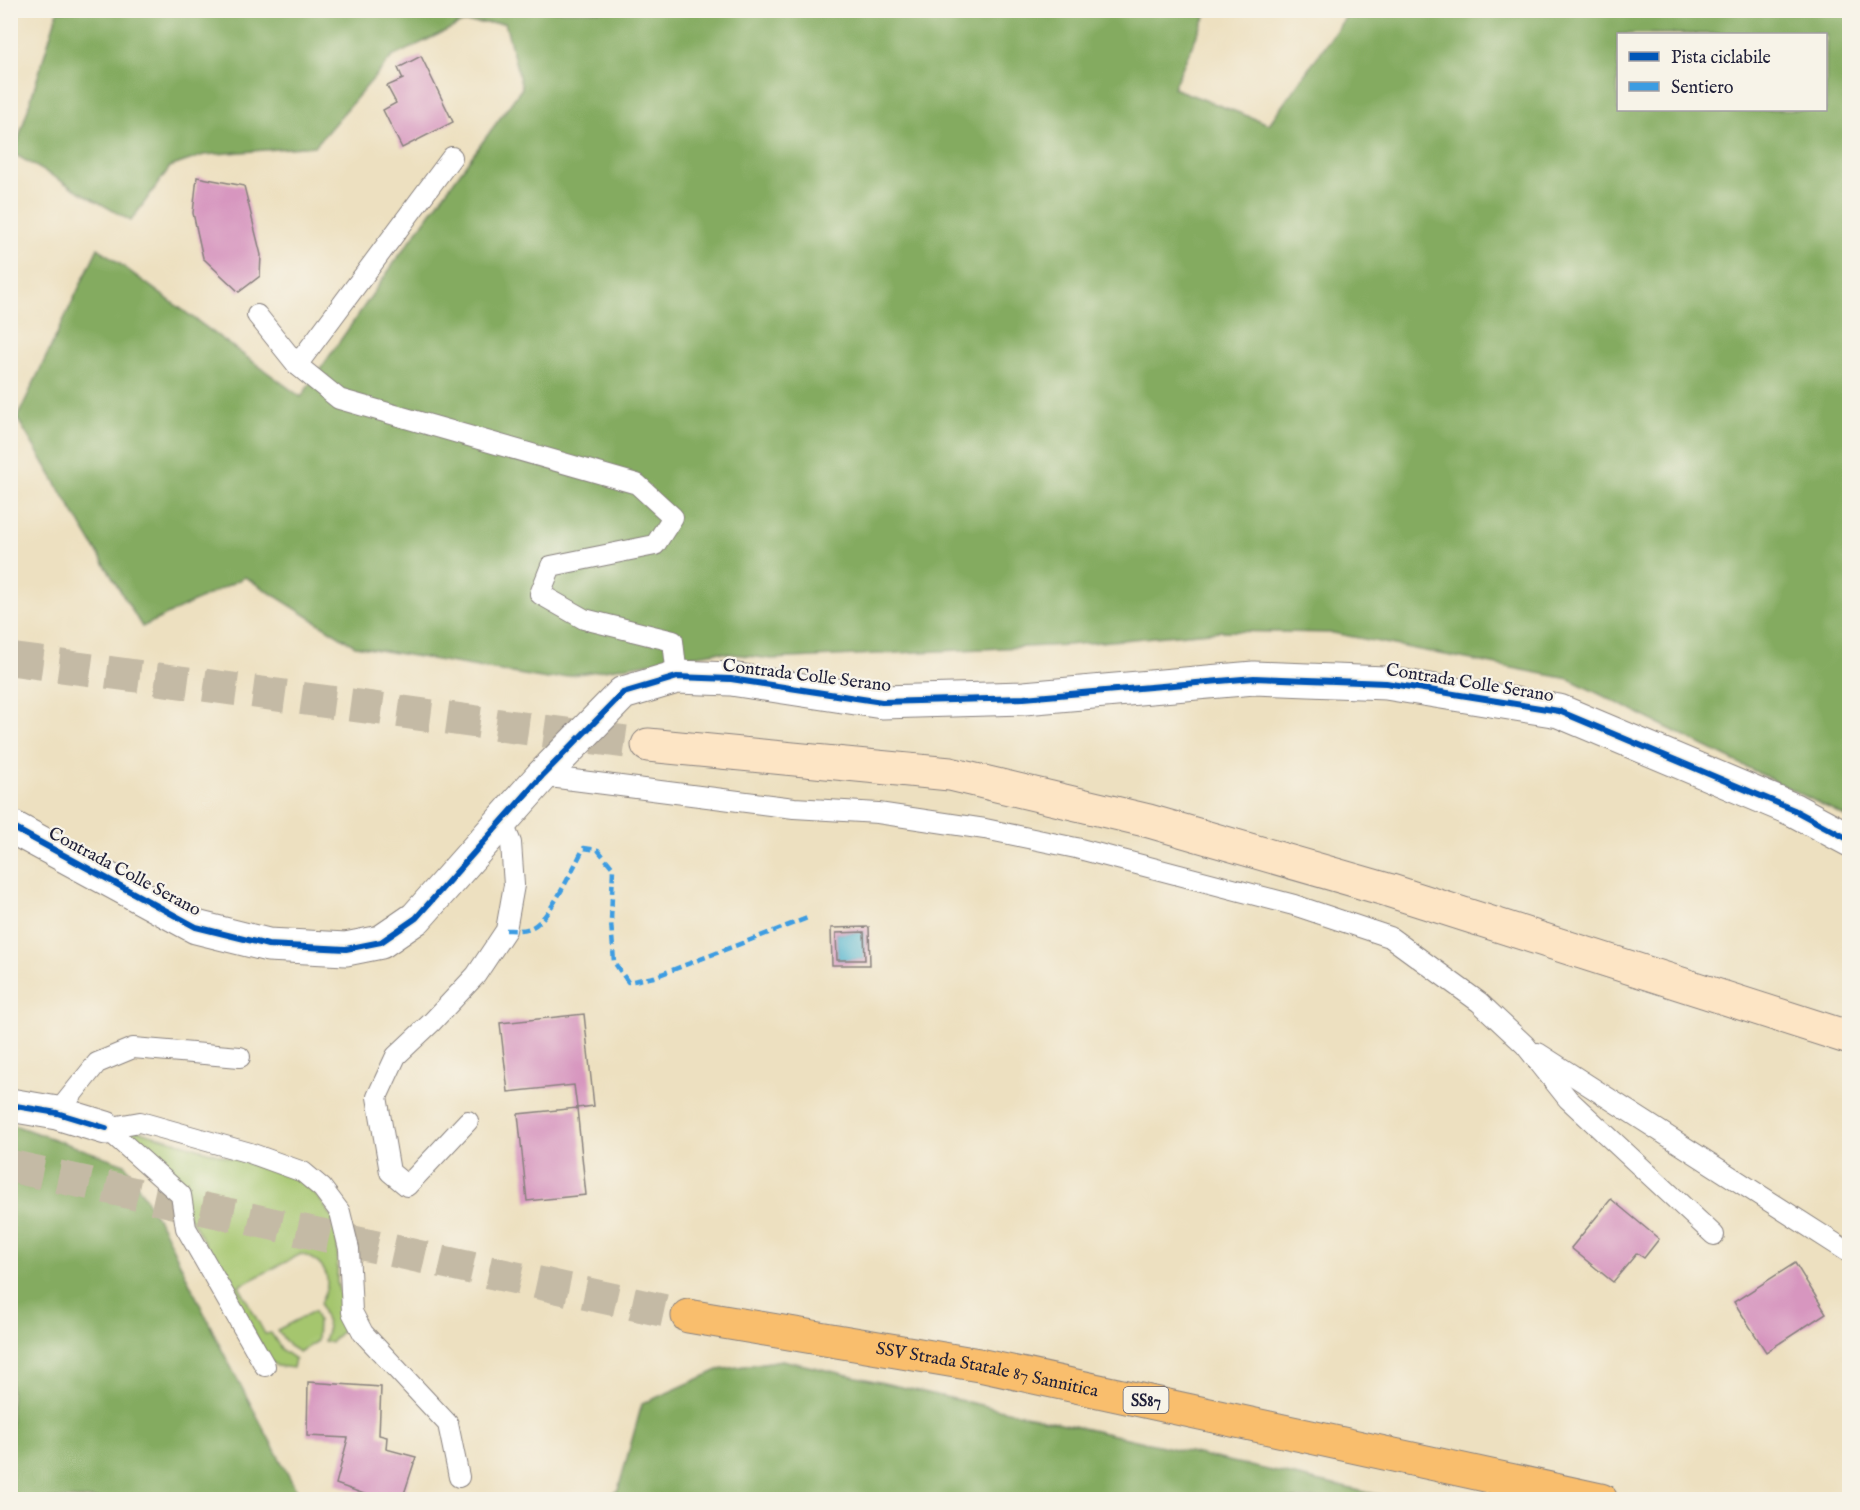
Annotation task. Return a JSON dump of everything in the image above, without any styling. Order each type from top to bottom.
[{"type":"main road","points":[[648,745],[950,774],[1149,820],[1388,890],[1850,1038]]},
{"type":"main road","name":"SSV Strada Statale 87 Sannitica","points":[[688,1316],[979,1365],[1601,1500]]},
{"type":"street","name":"Contrada Colle Serano","points":[[10,826],[196,927],[268,945],[345,949],[381,942],[416,918],[542,776],[623,693],[677,677],[731,679],[882,702],[1024,698],[1254,678],[1386,683],[1559,711],[1794,810],[1850,840]]},
{"type":"street","points":[[10,1105],[57,1113],[106,1128]]},
{"type":"lane","points":[[297,365],[452,157]]},
{"type":"lane","points":[[257,315],[297,365],[339,399],[637,484],[673,517],[655,545],[551,566],[540,594],[585,619],[673,641],[677,677]]},
{"type":"lane","points":[[542,776],[794,808],[878,813],[985,829],[1076,848],[1294,905],[1390,937],[1479,1002],[1525,1045],[1568,1099],[1714,1235]]},
{"type":"lane","points":[[468,1121],[407,1186],[390,1172],[377,1097],[396,1056],[476,975],[507,930],[514,885],[511,843],[502,821]]},
{"type":"lane","points":[[1525,1045],[1850,1253]]},
{"type":"lane","points":[[57,1113],[97,1063],[133,1048],[240,1058]]},
{"type":"lane","points":[[106,1128],[140,1122],[250,1153],[303,1172],[322,1188],[340,1212],[349,1249],[352,1312],[363,1333],[448,1424],[459,1477]]},
{"type":"lane","points":[[106,1128],[181,1195],[186,1228],[265,1366]]},
{"type":"green space","points":[[58,11],[1208,11],[1173,88],[1269,124],[1350,11],[1840,11],[1850,15],[1849,818],[1569,679],[1333,633],[1221,631],[1067,645],[771,659],[717,652],[547,679],[355,646],[245,577],[142,627],[17,418],[98,248],[301,397],[399,256],[522,88],[505,23],[462,23],[392,57],[315,146],[204,155],[170,167],[131,221],[14,154]]},
{"type":"green space","points":[[11,1124],[125,1164],[163,1228],[223,1352],[301,1499],[11,1499]]},
{"type":"green space","points":[[133,1129],[296,1177],[319,1198],[333,1218],[338,1244],[337,1282],[347,1325],[331,1343],[324,1341],[328,1327],[320,1303],[327,1287],[326,1273],[317,1262],[301,1254],[239,1286],[265,1334],[271,1333],[282,1350],[295,1359],[293,1368],[277,1366],[269,1360],[194,1224],[135,1144]]},
{"type":"green space","points":[[314,1311],[318,1321],[317,1341],[299,1352],[289,1346],[277,1330]]},
{"type":"green space","points":[[782,1360],[1396,1499],[604,1499],[618,1490],[642,1404],[718,1370]]},
{"type":"water","points":[[864,932],[865,960],[837,960],[836,933]]},
{"type":"building","points":[[421,56],[453,122],[402,148],[383,110],[396,103],[387,86],[403,79],[398,68]]},
{"type":"building","points":[[197,177],[244,186],[261,255],[260,276],[239,292],[203,258],[193,213]]},
{"type":"building","points":[[869,927],[870,965],[832,965],[831,928]],"holes":[[[864,932],[865,960],[837,960],[836,933]]]},
{"type":"building","points":[[584,1014],[594,1106],[577,1108],[574,1085],[508,1092],[500,1023]]},
{"type":"building","points":[[577,1108],[586,1195],[527,1201],[518,1114]]},
{"type":"building","points":[[1611,1199],[1659,1239],[1644,1258],[1637,1253],[1613,1282],[1571,1248]]},
{"type":"building","points":[[1795,1263],[1826,1313],[1766,1352],[1734,1302]]},
{"type":"building","points":[[308,1382],[381,1387],[379,1435],[387,1437],[386,1449],[416,1457],[402,1500],[381,1500],[336,1484],[348,1438],[307,1436]]},
{"type":"tunnel","points":[[10,659],[648,745]]},
{"type":"tunnel","points":[[10,1166],[688,1316]]},
{"type":"marked path","points":[[506,930],[530,928],[545,916],[584,848],[598,850],[613,868],[611,922],[614,962],[628,982],[654,977],[810,917]]},
{"type":"cycle path","points":[[10,826],[196,927],[268,945],[346,949],[381,942],[416,918],[542,776],[623,693],[677,677],[731,679],[882,702],[1024,698],[1254,678],[1386,683],[1559,711],[1794,810],[1850,840]]},
{"type":"cycle path","points":[[10,1105],[57,1113],[106,1128]]}]
